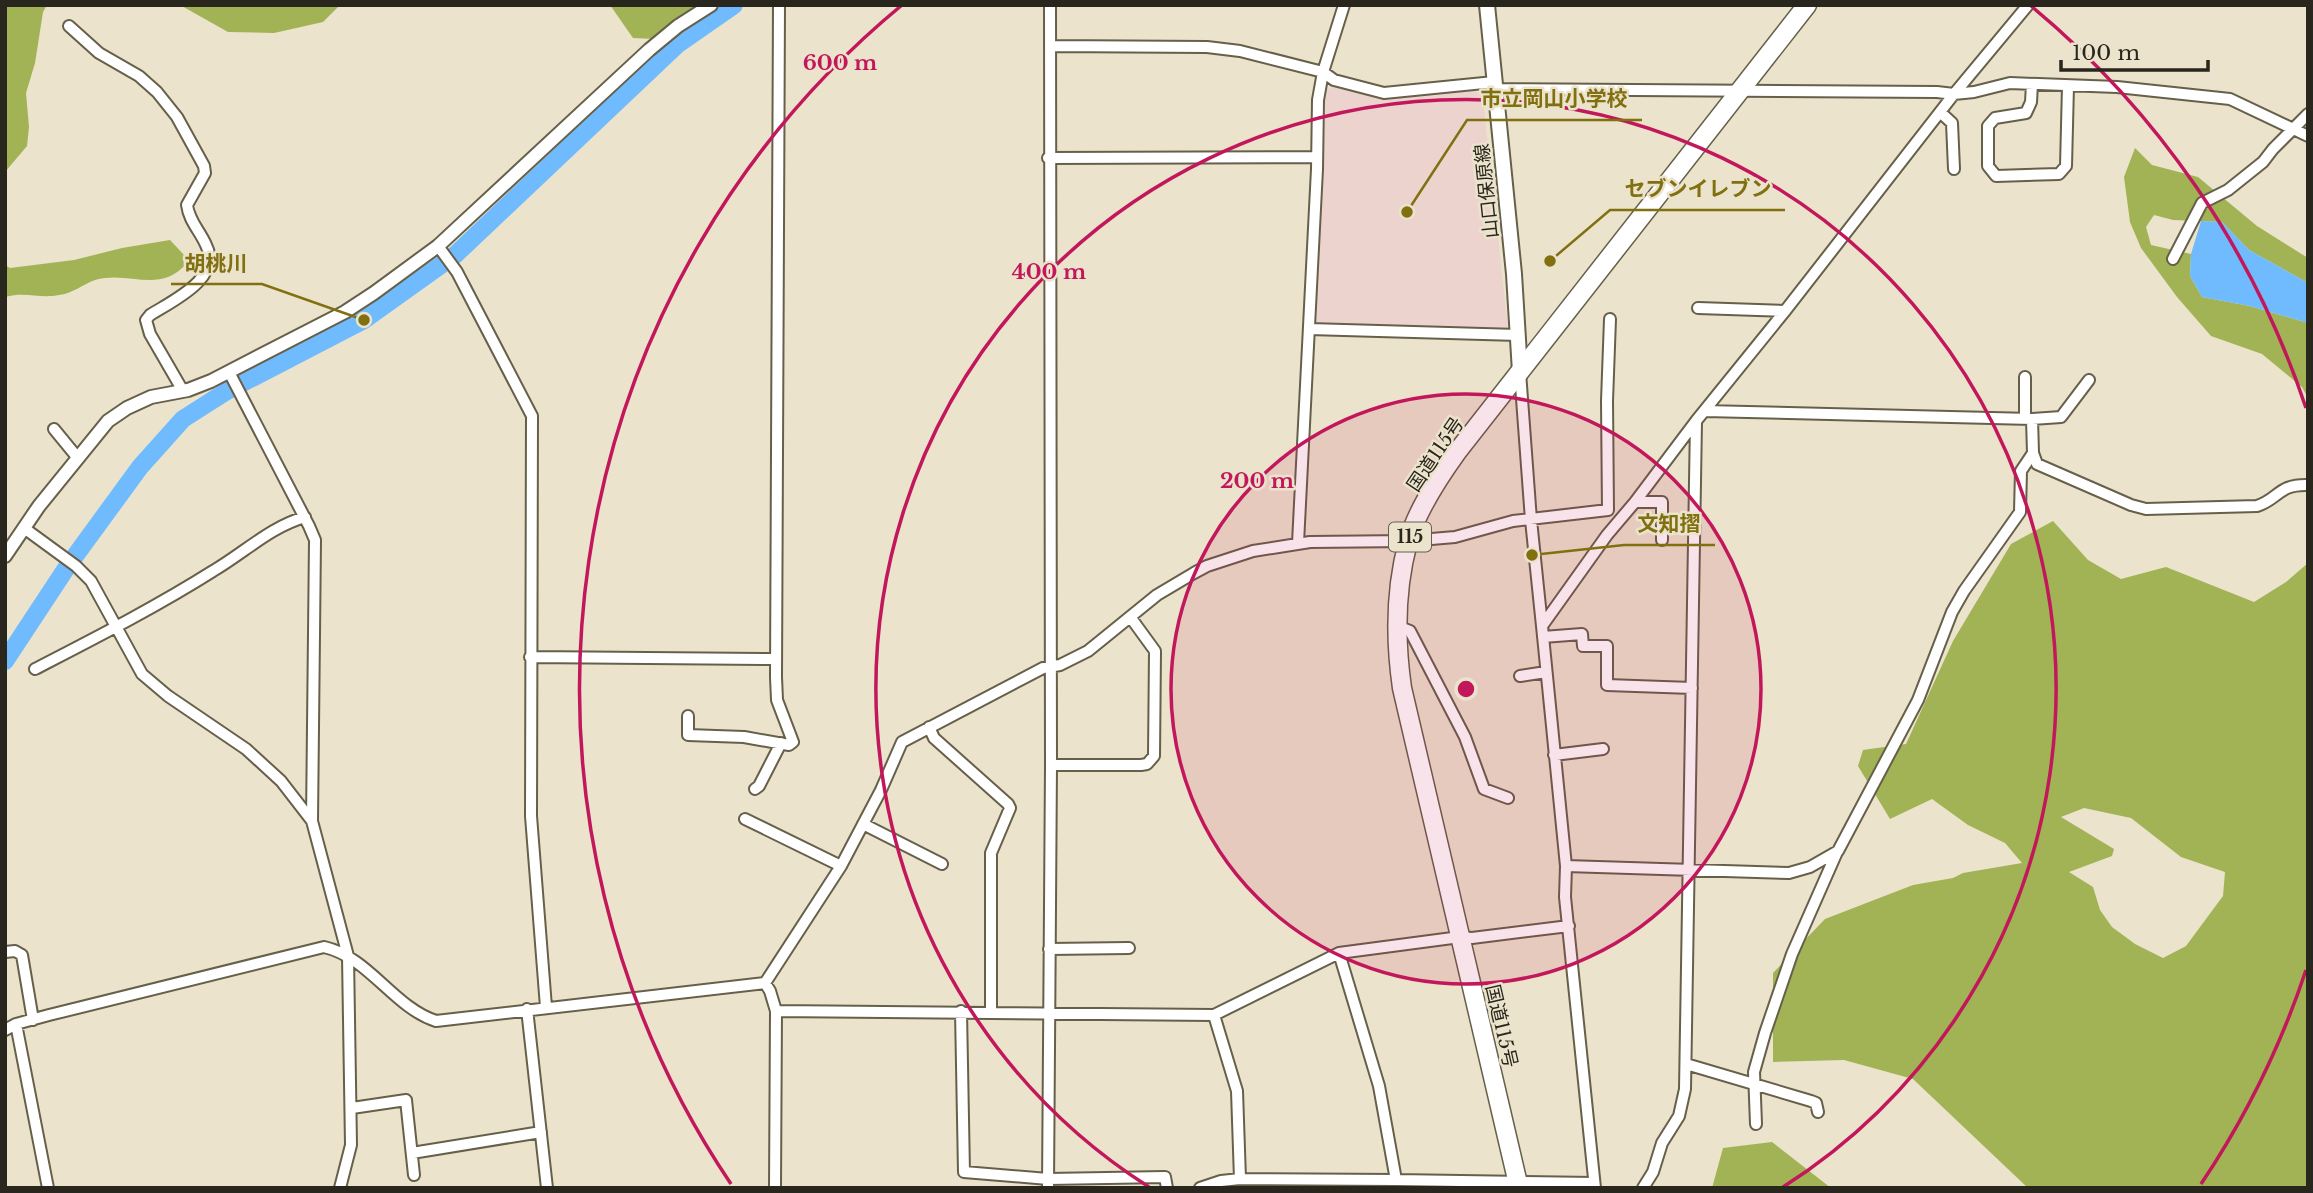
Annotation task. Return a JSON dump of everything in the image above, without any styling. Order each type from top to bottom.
[{"type":"highway","name":"国道115号","points":[[1518,1185],[1402,688],[1397,626],[1408,541],[1429,496],[1446,468],[1616,246],[1807,5]]},
{"type":"main road","name":"山口保原線","points":[[1487,5],[1520,372]]},
{"type":"street","points":[[5,556],[77,457],[101,428],[116,415],[151,397],[198,387],[345,312],[438,246],[649,50],[678,26],[711,5]]},
{"type":"street","points":[[688,716],[688,735],[744,737],[789,745],[793,742],[777,700],[776,659],[779,5]]},
{"type":"street","points":[[1048,1183],[1051,765],[1048,158],[1050,5]]},
{"type":"street","points":[[1298,542],[1318,100],[1323,72],[1344,5]]},
{"type":"street","points":[[1542,631],[1580,570],[1954,94],[2028,5]]},
{"type":"street","points":[[69,26],[99,53],[139,76],[157,92],[177,117],[204,166],[205,173],[187,205],[190,217],[208,247],[209,262],[206,273],[191,288],[146,320],[150,334],[183,391]]},
{"type":"street","points":[[1050,46],[1207,47],[1240,51],[1323,72],[1334,80],[1384,93],[1494,86],[1954,94],[2003,84],[2117,88],[2230,99],[2308,136]]},
{"type":"street","points":[[2032,84],[2031,102],[2026,113],[1994,118],[1988,126],[1988,166],[1996,176],[2059,174],[2066,166],[2068,86]]},
{"type":"street","points":[[1940,112],[1952,122],[1954,170]]},
{"type":"street","points":[[2173,259],[2202,203],[2228,190],[2263,162],[2308,114]]},
{"type":"street","points":[[1048,158],[1317,157]]},
{"type":"street","points":[[438,246],[457,272],[532,416],[531,816],[546,1007]]},
{"type":"street","points":[[1698,308],[1785,311]]},
{"type":"street","points":[[1608,510],[1607,401],[1610,319]]},
{"type":"street","points":[[1309,329],[1518,335]]},
{"type":"street","points":[[229,372],[313,533],[312,821],[348,956],[351,1145],[340,1188]]},
{"type":"street","points":[[1200,1188],[1240,1179],[1595,1185],[1565,897],[1566,866],[1531,520],[1520,372]]},
{"type":"street","points":[[2025,377],[2033,453],[2037,464],[2132,505],[2146,509],[2257,506],[2286,488],[2308,485]]},
{"type":"street","points":[[1705,411],[2029,419],[2061,417],[2089,380]]},
{"type":"street","points":[[1643,1188],[1653,1172],[1662,1143],[1679,1116],[1685,1089],[1696,421]]},
{"type":"street","points":[[54,429],[77,457]]},
{"type":"street","points":[[1756,1124],[1753,1082],[1765,1033],[1792,954],[1838,851],[1919,701],[1952,612],[2020,512],[2021,471],[2033,453]]},
{"type":"street","points":[[765,982],[841,866],[902,742],[1049,667],[1066,663],[1088,651],[1157,595],[1207,566],[1253,551],[1298,542],[1408,541],[1455,537],[1513,521],[1662,502],[1662,540]]},
{"type":"street","points":[[35,669],[116,627],[215,570],[286,523],[305,517]]},
{"type":"street","points":[[24,528],[91,581],[142,674],[162,692],[253,755],[281,781],[312,821]]},
{"type":"street","points":[[1051,765],[1141,765],[1147,764],[1154,756],[1155,651],[1131,618]]},
{"type":"street","points":[[1397,626],[1410,631],[1416,642],[1472,753],[1484,789],[1507,798]]},
{"type":"street","points":[[1542,631],[1582,634],[1583,646],[1606,646],[1607,685],[1692,688]]},
{"type":"street","points":[[530,657],[776,659]]},
{"type":"street","points":[[1520,676],[1546,672]]},
{"type":"street","points":[[929,727],[934,738],[1010,808],[990,853],[991,1012]]},
{"type":"street","points":[[755,789],[781,743]]},
{"type":"street","points":[[1554,755],[1603,748]]},
{"type":"street","points":[[745,819],[841,866]]},
{"type":"street","points":[[863,824],[942,864]]},
{"type":"street","points":[[1566,866],[1789,873],[1810,867],[1838,851]]},
{"type":"street","points":[[776,1011],[1214,1015],[1339,953],[1569,926]]},
{"type":"street","points":[[48,1188],[10,1027],[33,1020],[317,947],[329,948],[348,956],[419,1012],[436,1021],[765,982]]},
{"type":"street","points":[[1049,949],[1129,948]]},
{"type":"street","points":[[5,952],[15,951],[22,955],[33,1020]]},
{"type":"street","points":[[1339,953],[1379,1086],[1396,1180]]},
{"type":"street","points":[[765,982],[776,1011],[775,1188]]},
{"type":"street","points":[[527,1009],[547,1188]]},
{"type":"street","points":[[961,1011],[964,1172],[1048,1183],[1165,1177],[1167,1188]]},
{"type":"street","points":[[1214,1015],[1237,1091],[1240,1179]]},
{"type":"street","points":[[1686,1064],[1811,1101],[1816,1103],[1818,1112]]},
{"type":"street","points":[[352,1108],[406,1101],[414,1175]]},
{"type":"street","points":[[412,1153],[541,1132]]},
{"type":"shaded area","points":[[1336,86],[1376,98],[1474,90],[1481,95],[1508,328],[1318,325],[1313,321],[1323,103],[1326,90]]},
{"type":"green space","points":[[5,5],[47,5],[43,12],[35,63],[26,93],[29,127],[27,146],[5,172]]},
{"type":"green space","points":[[180,5],[340,5],[323,22],[274,33],[228,32]]},
{"type":"green space","points":[[610,5],[713,5],[692,31],[656,39],[633,38]]},
{"type":"green space","points":[[2135,148],[2152,165],[2198,177],[2257,226],[2308,258],[2308,283],[2249,250],[2222,222],[2173,220],[2154,215],[2146,227],[2151,245],[2191,254],[2190,276],[2202,297],[2250,306],[2308,323],[2308,398],[2302,387],[2262,354],[2211,336],[2177,297],[2141,248],[2130,222],[2124,177]]},
{"type":"green space","points":[[170,240],[184,255],[187,263],[166,278],[108,278],[95,280],[64,294],[5,297],[5,265],[10,268],[74,260]]},
{"type":"green space","points":[[2053,521],[2088,560],[2121,579],[2166,567],[2254,602],[2286,582],[2308,563],[2308,1188],[2028,1188],[1913,1079],[1844,1060],[1773,1062],[1773,973],[1825,919],[1913,885],[2022,863],[2005,843],[1968,825],[1932,799],[1890,819],[1858,766],[1863,750],[1906,744],[1953,641],[2011,544]],"holes":[[[2084,808],[2131,818],[2181,857],[2225,872],[2223,896],[2186,946],[2163,958],[2135,944],[2112,927],[2100,910],[2093,887],[2069,872],[2112,856],[2114,849],[2061,817]]]},
{"type":"green space","points":[[1772,1142],[1831,1188],[1712,1188],[1723,1148]]},
{"type":"water","points":[[2201,221],[2222,222],[2249,250],[2308,283],[2308,323],[2250,306],[2202,297],[2190,276],[2191,254]]},
{"type":"waterway","points":[[5,661],[67,567],[140,467],[183,419],[227,391],[364,320],[455,255],[678,44],[734,5]]},
{"type":"place","name":"市立岡山小学校","points":[[1407,212]]},
{"type":"place","name":"セブンイレブン","points":[[1550,261]]},
{"type":"place","name":"胡桃川","points":[[364,320]]},
{"type":"place","name":"文知摺","points":[[1532,555]]}]
